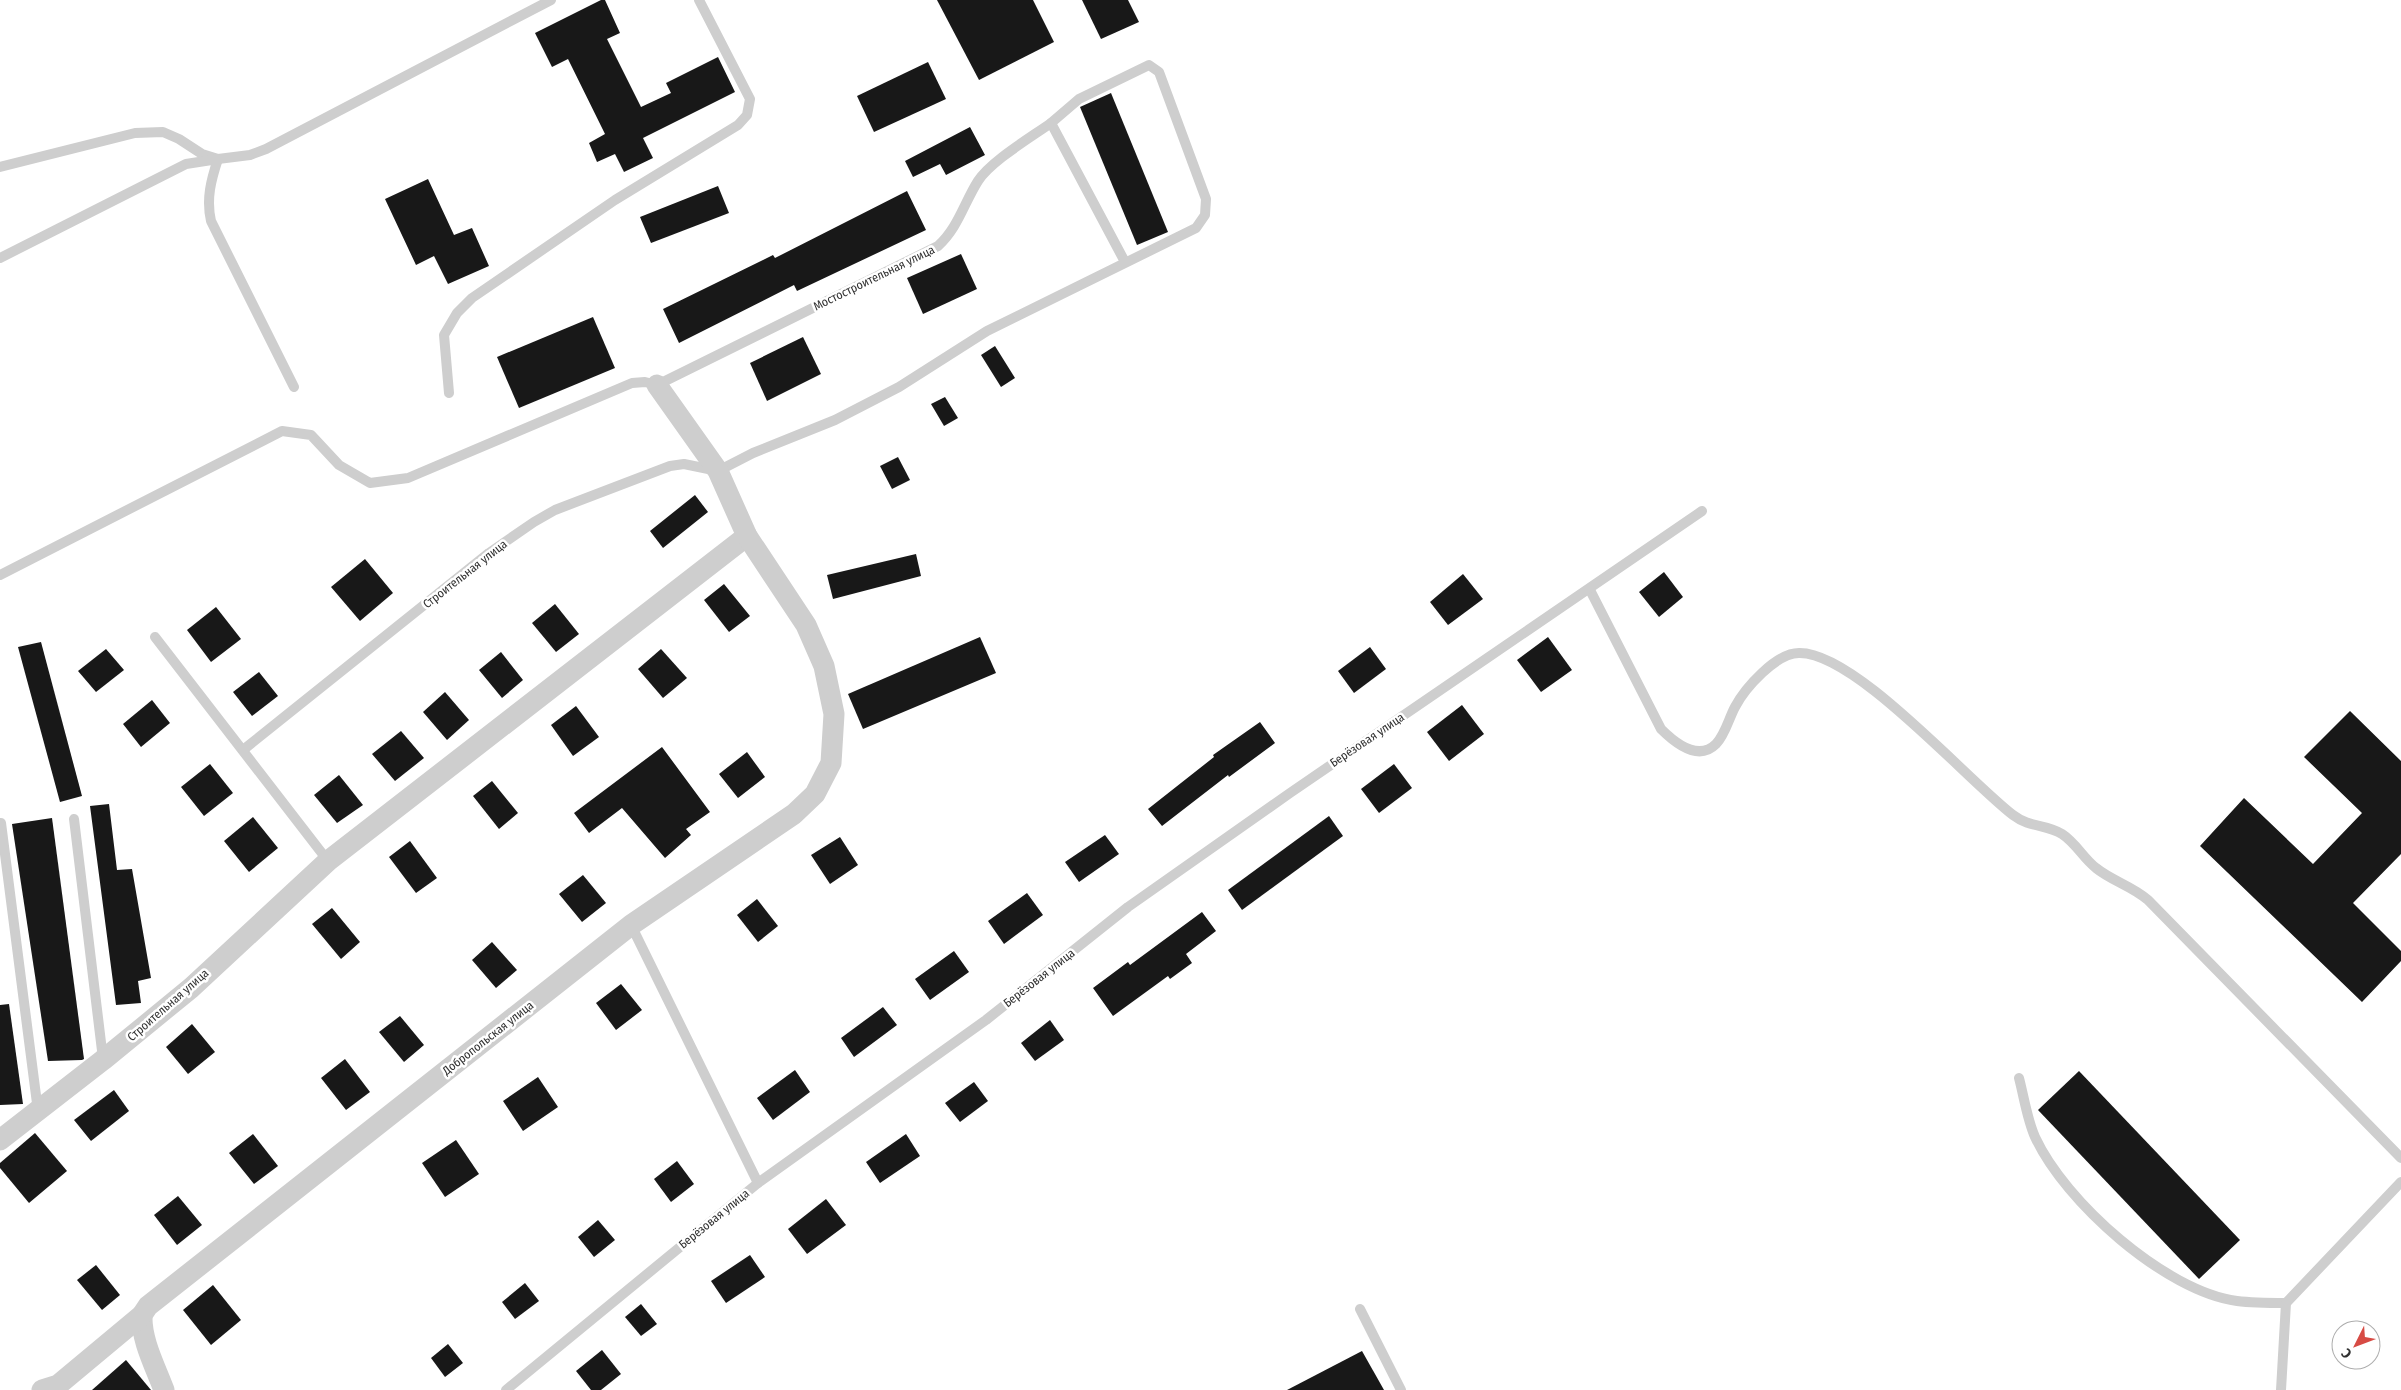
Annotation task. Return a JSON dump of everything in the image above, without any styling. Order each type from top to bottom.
[{"type":"street","points":[[657,385],[718,471],[747,536]]},
{"type":"street","name":"Добропольская улица","points":[[42,1390],[58,1384],[142,1315],[148,1306],[164,1293],[631,925],[794,814],[815,794],[831,763],[834,714],[824,666],[806,625],[747,536]]},
{"type":"street","name":"Строительная улица","points":[[0,1140],[38,1112],[191,988],[328,861],[747,536]]},
{"type":"street","points":[[142,1315],[141,1326],[164,1390]]},
{"type":"lane","points":[[0,258],[186,164],[250,155],[266,149],[551,0]]},
{"type":"lane","points":[[448,393],[444,335],[457,313],[472,298],[615,200],[738,125],[747,115],[750,99],[699,0]]},
{"type":"lane","name":"Мостостроительная улица","points":[[657,385],[938,246],[950,236],[978,180],[987,169],[1051,123],[1079,99],[1145,65],[1153,66],[1159,72],[1206,199],[1205,215],[1196,228],[1125,262]]},
{"type":"lane","points":[[718,471],[753,454],[835,420],[899,387],[987,331],[1125,262],[1051,123]]},
{"type":"lane","points":[[0,167],[135,133],[163,132],[202,154],[218,159]]},
{"type":"lane","points":[[218,159],[212,177],[208,206],[211,221],[294,387]]},
{"type":"lane","points":[[0,575],[282,431],[311,435],[339,465],[370,483],[408,478],[632,382],[645,382],[657,385]]},
{"type":"lane","name":"Строительная улица","points":[[244,750],[489,553],[555,510],[670,466],[684,464],[718,471]]},
{"type":"lane","name":"Берёзовая улица","points":[[506,1390],[758,1183],[986,1020],[1128,907],[1290,793],[1590,590],[1702,511]]},
{"type":"lane","points":[[1590,590],[1661,729],[1672,740],[1689,750],[1704,752],[1717,744],[1735,705],[1756,679],[1776,661],[1796,653],[1812,654],[1833,662],[1864,683],[1949,757],[2003,808],[2026,824],[2059,832],[2070,840],[2097,869],[2136,890],[2148,900],[2401,1158]]},
{"type":"lane","points":[[155,637],[328,861]]},
{"type":"lane","points":[[74,819],[103,1060]]},
{"type":"lane","points":[[1,823],[38,1112]]},
{"type":"lane","points":[[631,925],[758,1183]]},
{"type":"lane","points":[[2019,1078],[2035,1137],[2055,1173],[2075,1197],[2109,1230],[2136,1252],[2178,1280],[2236,1301],[2286,1303]]},
{"type":"lane","points":[[2281,1390],[2286,1303],[2401,1182]]},
{"type":"lane","points":[[1360,1309],[1401,1390]]},
{"type":"building","points":[[601,0],[605,0],[620,33],[607,39],[641,107],[671,93],[666,83],[718,57],[735,92],[643,138],[653,158],[624,172],[615,154],[597,162],[589,143],[605,134],[568,59],[552,67],[535,33]]},
{"type":"building","points":[[937,0],[1033,0],[1054,42],[979,80]]},
{"type":"building","points":[[1082,0],[1128,0],[1139,22],[1101,39]]},
{"type":"building","points":[[928,62],[946,99],[874,132],[857,96]]},
{"type":"building","points":[[1111,93],[1168,232],[1137,245],[1080,107]]},
{"type":"building","points":[[970,127],[985,155],[946,175],[940,164],[913,177],[905,161]]},
{"type":"building","points":[[428,179],[454,235],[472,228],[489,266],[448,284],[434,256],[416,265],[385,199]]},
{"type":"building","points":[[718,186],[729,213],[651,243],[640,217]]},
{"type":"building","points":[[907,191],[926,230],[797,291],[794,285],[679,343],[663,309],[773,255],[775,258]]},
{"type":"building","points":[[961,254],[977,289],[923,314],[907,278]]},
{"type":"building","points":[[593,317],[615,368],[519,408],[497,357]]},
{"type":"building","points":[[803,337],[821,374],[767,401],[750,363]]},
{"type":"building","points":[[995,346],[1015,378],[1001,387],[981,355]]},
{"type":"building","points":[[945,397],[958,418],[944,426],[931,404]]},
{"type":"building","points":[[898,457],[910,480],[892,489],[880,466]]},
{"type":"building","points":[[695,495],[708,512],[663,548],[650,531]]},
{"type":"building","points":[[916,554],[921,576],[833,599],[827,575]]},
{"type":"building","points":[[365,559],[393,593],[360,621],[331,587]]},
{"type":"building","points":[[1664,572],[1683,597],[1659,617],[1639,592]]},
{"type":"building","points":[[1463,574],[1483,599],[1448,625],[1430,602]]},
{"type":"building","points":[[724,584],[750,616],[729,632],[704,600]]},
{"type":"building","points":[[555,604],[579,634],[556,652],[532,623]]},
{"type":"building","points":[[216,607],[241,639],[211,662],[187,630]]},
{"type":"building","points":[[980,637],[996,673],[863,729],[848,694]]},
{"type":"building","points":[[1548,637],[1572,670],[1541,692],[1517,660]]},
{"type":"building","points":[[41,642],[82,796],[60,802],[18,647]]},
{"type":"building","points":[[1370,647],[1386,669],[1354,693],[1338,671]]},
{"type":"building","points":[[106,649],[124,670],[96,692],[78,671]]},
{"type":"building","points":[[661,649],[687,678],[663,698],[638,669]]},
{"type":"building","points":[[501,652],[523,680],[502,698],[479,670]]},
{"type":"building","points":[[259,672],[278,696],[252,716],[233,692]]},
{"type":"building","points":[[445,692],[469,720],[447,740],[423,712]]},
{"type":"building","points":[[152,700],[170,723],[141,747],[123,724]]},
{"type":"building","points":[[1462,705],[1484,734],[1449,761],[1427,732]]},
{"type":"building","points":[[576,706],[599,737],[573,756],[551,725]]},
{"type":"building","points":[[2350,711],[2401,761],[2401,854],[2353,903],[2401,951],[2401,961],[2362,1002],[2200,846],[2244,798],[2313,864],[2362,813],[2304,757]]},
{"type":"building","points":[[1260,722],[1275,743],[1229,777],[1228,775],[1162,826],[1148,809],[1214,757],[1213,755]]},
{"type":"building","points":[[401,731],[424,758],[395,781],[372,754]]},
{"type":"building","points":[[662,747],[710,812],[686,829],[691,835],[665,858],[622,808],[589,833],[574,813]]},
{"type":"building","points":[[747,752],[765,777],[738,798],[719,774]]},
{"type":"building","points":[[210,764],[233,793],[204,816],[181,787]]},
{"type":"building","points":[[1394,764],[1412,788],[1379,813],[1361,789]]},
{"type":"building","points":[[339,775],[363,805],[337,823],[314,795]]},
{"type":"building","points":[[492,781],[518,813],[499,829],[473,796]]},
{"type":"building","points":[[109,804],[117,870],[132,869],[151,978],[138,981],[141,1003],[116,1005],[90,806]]},
{"type":"building","points":[[1329,816],[1343,836],[1242,910],[1228,890]]},
{"type":"building","points":[[253,817],[278,848],[249,872],[224,841]]},
{"type":"building","points":[[52,818],[84,1059],[82,1060],[48,1061],[12,824]]},
{"type":"building","points":[[1105,835],[1119,854],[1079,882],[1065,862]]},
{"type":"building","points":[[840,837],[858,865],[830,884],[811,855]]},
{"type":"building","points":[[410,841],[437,878],[416,893],[389,857]]},
{"type":"building","points":[[583,875],[606,903],[582,922],[559,894]]},
{"type":"building","points":[[1027,893],[1043,915],[1004,944],[988,921]]},
{"type":"building","points":[[757,899],[778,926],[758,942],[737,915]]},
{"type":"building","points":[[332,908],[360,942],[341,959],[312,924]]},
{"type":"building","points":[[1202,912],[1216,931],[1186,954],[1192,963],[1170,979],[1168,976],[1113,1016],[1093,988],[1128,962],[1130,965]]},
{"type":"building","points":[[492,942],[517,970],[496,988],[472,960]]},
{"type":"building","points":[[954,951],[969,972],[930,1000],[915,979]]},
{"type":"building","points":[[621,984],[642,1010],[616,1030],[596,1003]]},
{"type":"building","points":[[9,1004],[23,1104],[0,1105],[0,1005]]},
{"type":"building","points":[[883,1007],[897,1025],[854,1057],[841,1038]]},
{"type":"building","points":[[400,1016],[424,1045],[404,1062],[379,1032]]},
{"type":"building","points":[[1050,1020],[1064,1040],[1035,1061],[1021,1043]]},
{"type":"building","points":[[192,1024],[215,1052],[188,1074],[166,1047]]},
{"type":"building","points":[[345,1059],[370,1092],[346,1110],[321,1078]]},
{"type":"building","points":[[795,1070],[810,1092],[773,1120],[757,1098]]},
{"type":"building","points":[[2079,1071],[2240,1240],[2199,1279],[2038,1110]]},
{"type":"building","points":[[538,1077],[558,1107],[523,1131],[503,1101]]},
{"type":"building","points":[[974,1082],[988,1101],[960,1122],[945,1103]]},
{"type":"building","points":[[114,1090],[129,1111],[91,1141],[74,1120]]},
{"type":"building","points":[[35,1133],[67,1171],[29,1203],[0,1168],[0,1163]]},
{"type":"building","points":[[253,1134],[278,1166],[254,1184],[229,1153]]},
{"type":"building","points":[[906,1134],[920,1156],[880,1183],[866,1162]]},
{"type":"building","points":[[456,1140],[479,1174],[445,1197],[422,1163]]},
{"type":"building","points":[[677,1161],[694,1184],[671,1202],[654,1179]]},
{"type":"building","points":[[178,1196],[202,1225],[177,1245],[154,1215]]},
{"type":"building","points":[[826,1199],[846,1225],[807,1254],[788,1229]]},
{"type":"building","points":[[598,1220],[615,1240],[594,1257],[578,1237]]},
{"type":"building","points":[[750,1255],[765,1277],[726,1303],[711,1281]]},
{"type":"building","points":[[96,1265],[120,1295],[102,1310],[77,1280]]},
{"type":"building","points":[[525,1283],[539,1301],[515,1319],[502,1302]]},
{"type":"building","points":[[213,1285],[241,1320],[211,1345],[183,1310]]},
{"type":"building","points":[[641,1304],[657,1324],[641,1336],[625,1317]]},
{"type":"building","points":[[448,1344],[463,1363],[445,1377],[431,1358]]},
{"type":"building","points":[[602,1350],[621,1374],[601,1390],[591,1390],[576,1371]]},
{"type":"building","points":[[1362,1351],[1384,1390],[1287,1390]]},
{"type":"building","points":[[126,1360],[151,1390],[92,1390]]}]
